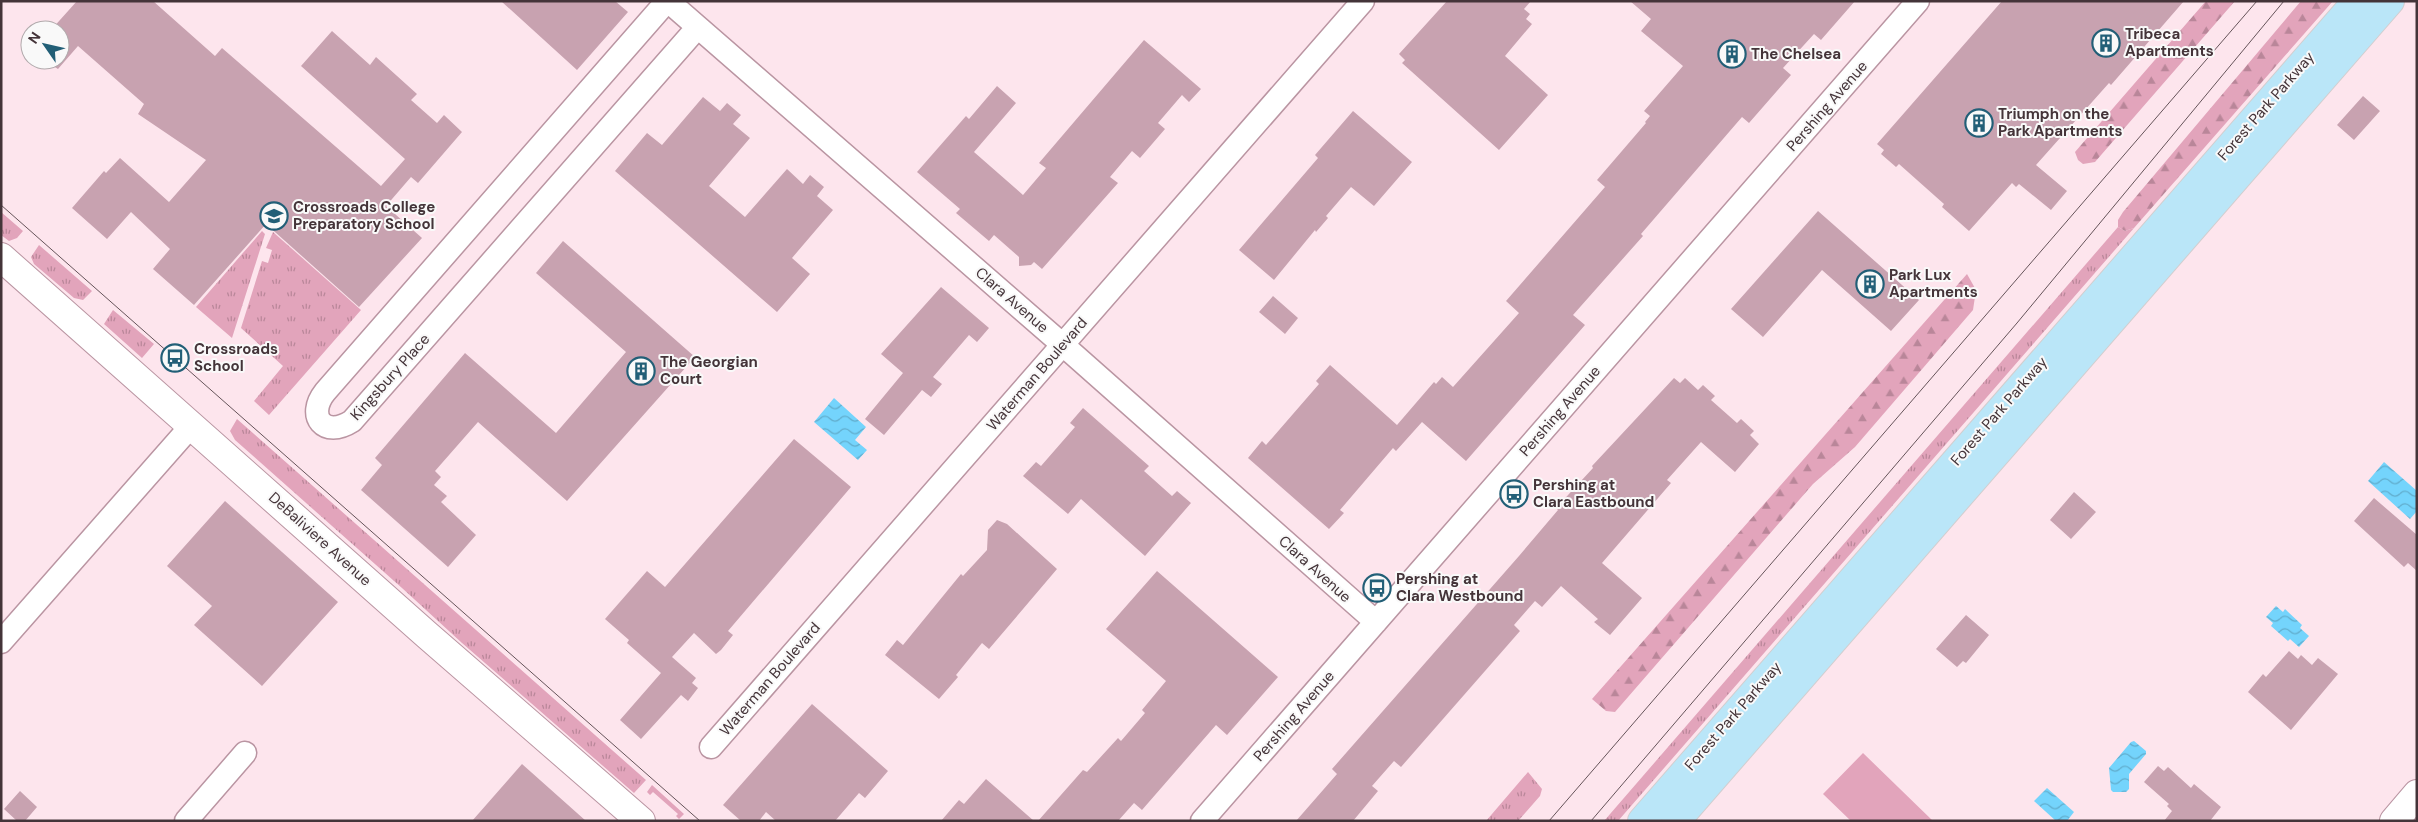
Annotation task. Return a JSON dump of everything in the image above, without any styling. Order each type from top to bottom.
[{"type":"main road","name":"Forest Park Parkway","points":[[1642,821],[2357,1]]},
{"type":"main road","name":"Forest Park Parkway","points":[[1676,821],[2390,1]]},
{"type":"main road","name":"DeBaliviere Avenue","points":[[1,256],[427,635],[641,821]]},
{"type":"main road","points":[[2394,821],[2417,794]]},
{"type":"street","name":"Kingsbury Place","points":[[667,1],[325,392],[319,400],[317,408],[318,417],[323,425],[331,429],[341,428],[352,421],[698,28]]},
{"type":"street","name":"Clara Avenue","points":[[667,1],[1063,345],[1376,622]]},
{"type":"street","name":"Waterman Boulevard","points":[[711,747],[1363,1]]},
{"type":"street","name":"Pershing Avenue","points":[[1202,821],[1918,1]]},
{"type":"street","points":[[1,642],[192,425]]},
{"type":"street","points":[[186,821],[245,753]]},
{"type":"green space","points":[[2206,1],[2235,1],[2095,162],[2083,164],[2078,160],[2075,152]]},
{"type":"green space","points":[[2301,1],[2333,1],[2134,228],[2125,231],[2118,227],[2118,220],[2123,212]]},
{"type":"green space","points":[[1,212],[23,231],[17,238],[9,241],[1,235]]},
{"type":"green space","points":[[2118,227],[2125,231],[2134,228],[1618,821],[1604,821]]},
{"type":"green space","points":[[262,231],[265,234],[232,338],[196,307]]},
{"type":"green space","points":[[273,232],[361,310],[269,415],[254,401],[283,366],[241,328],[262,261],[268,263],[272,250],[266,248]]},
{"type":"green space","points":[[39,245],[92,291],[83,300],[74,298],[34,264],[31,257]]},
{"type":"green space","points":[[1967,274],[1976,290],[1973,310],[1855,447],[1813,484],[1615,712],[1606,711],[1592,699]]},
{"type":"green space","points":[[113,310],[154,344],[142,358],[104,324]]},
{"type":"green space","points":[[237,419],[646,780],[634,793],[462,643],[235,440],[230,431]]},
{"type":"green space","points":[[1863,753],[1933,821],[1851,821],[1823,794]]},
{"type":"green space","points":[[1528,772],[1542,789],[1540,796],[1518,821],[1486,821]]},
{"type":"green space","points":[[652,785],[684,814],[679,819],[676,816],[678,814],[653,792],[650,795],[647,792]]},
{"type":"water","points":[[834,398],[866,427],[855,440],[867,450],[858,460],[814,422]]},
{"type":"water","points":[[2384,462],[2417,491],[2417,511],[2410,519],[2368,481]]},
{"type":"water","points":[[2276,606],[2283,612],[2285,609],[2302,625],[2300,628],[2309,636],[2299,647],[2290,639],[2288,641],[2271,626],[2273,623],[2266,617]]},
{"type":"water","points":[[2134,741],[2146,751],[2146,754],[2129,774],[2129,789],[2126,792],[2113,792],[2111,790],[2109,768],[2131,742]]},
{"type":"water","points":[[2047,788],[2074,812],[2067,821],[2056,821],[2034,801]]},
{"type":"building","points":[[77,1],[153,1],[215,56],[222,48],[381,186],[405,159],[301,66],[332,31],[370,65],[376,57],[417,94],[411,100],[437,123],[444,115],[462,132],[418,183],[411,177],[386,206],[422,238],[359,307],[266,224],[194,305],[153,269],[170,249],[131,212],[107,239],[72,208],[104,171],[106,173],[120,158],[169,202],[206,160],[138,114],[144,104],[78,46],[70,55],[70,20],[60,20]]},
{"type":"building","points":[[501,1],[615,1],[628,12],[577,70]]},
{"type":"building","points":[[1447,1],[1531,1],[1524,9],[1530,14],[1526,19],[1532,24],[1505,56],[1548,95],[1499,150],[1402,63],[1405,60],[1399,54]]},
{"type":"building","points":[[1630,1],[1855,1],[1821,40],[1814,34],[1783,68],[1791,75],[1749,123],[1742,117],[1641,234],[1643,236],[1573,315],[1585,325],[1466,461],[1422,422],[1396,451],[1393,448],[1340,510],[1344,513],[1329,529],[1248,458],[1262,441],[1266,445],[1319,384],[1316,381],[1330,365],[1397,425],[1434,382],[1436,384],[1442,377],[1453,387],[1519,313],[1506,301],[1605,187],[1597,180],[1646,123],[1650,116],[1644,111],[1683,66],[1641,31],[1651,19]]},
{"type":"building","points":[[2002,1],[2184,1],[2111,85],[2109,83],[2036,165],[2067,191],[2051,210],[2019,184],[2016,187],[2012,183],[1969,231],[1942,207],[1944,204],[1899,164],[1896,167],[1881,154],[1884,150],[1877,144]]},
{"type":"building","points":[[1144,40],[1201,89],[1189,102],[1182,95],[1158,123],[1165,129],[1140,158],[1132,151],[1110,177],[1118,183],[1042,269],[1034,262],[1031,265],[1019,266],[1019,257],[994,235],[989,241],[956,213],[960,209],[917,172],[966,116],[969,119],[997,86],[1016,103],[974,152],[1023,195],[1046,168],[1039,163]]},
{"type":"building","points":[[2363,96],[2380,111],[2354,140],[2337,125]]},
{"type":"building","points":[[703,97],[720,111],[727,103],[741,115],[733,124],[750,138],[709,186],[745,217],[787,169],[803,184],[810,175],[824,187],[817,196],[833,210],[792,258],[810,274],[777,312],[615,171],[647,133],[662,145]]},
{"type":"building","points":[[1353,111],[1412,162],[1374,206],[1351,187],[1326,216],[1328,218],[1316,232],[1315,230],[1274,280],[1239,250],[1318,158],[1315,155]]},
{"type":"building","name":"Park Lux Apartments","points":[[1818,211],[1919,300],[1891,331],[1822,270],[1763,337],[1731,309]]},
{"type":"building","name":"The Georgian Court","points":[[563,241],[695,357],[567,501],[478,422],[435,471],[441,477],[434,485],[447,496],[441,502],[476,535],[448,567],[361,490],[382,465],[375,458],[465,353],[556,433],[626,352],[536,273]]},
{"type":"building","points":[[941,287],[989,328],[977,342],[969,335],[933,377],[942,384],[931,397],[922,390],[884,435],[865,419],[903,373],[881,354]]},
{"type":"building","points":[[1273,296],[1298,318],[1285,334],[1259,312]]},
{"type":"building","points":[[1674,378],[1680,383],[1685,378],[1698,390],[1703,385],[1715,396],[1711,400],[1737,423],[1741,419],[1754,431],[1750,435],[1759,444],[1735,472],[1701,442],[1667,480],[1671,483],[1602,563],[1642,598],[1610,635],[1594,622],[1598,619],[1561,586],[1542,607],[1535,601],[1514,625],[1520,631],[1401,767],[1394,761],[1372,786],[1378,791],[1353,821],[1296,821],[1337,774],[1332,769],[1519,556],[1558,510],[1556,508],[1593,468],[1592,466]]},
{"type":"building","points":[[1083,408],[1149,466],[1144,471],[1172,496],[1177,491],[1191,503],[1145,556],[1081,499],[1068,514],[1023,476],[1036,462],[1041,466],[1075,427],[1070,423]]},
{"type":"building","points":[[794,439],[851,487],[728,631],[733,635],[721,650],[716,654],[694,633],[672,657],[696,678],[692,683],[698,688],[688,701],[681,695],[641,739],[620,720],[661,673],[627,643],[629,640],[605,619],[647,571],[665,587]]},
{"type":"building","points":[[2074,492],[2096,512],[2071,539],[2050,520]]},
{"type":"building","points":[[2374,498],[2417,535],[2417,571],[2408,563],[2404,567],[2354,521]]},
{"type":"building","points":[[225,501],[338,602],[262,686],[194,625],[212,606],[167,566]]},
{"type":"building","points":[[997,520],[1007,524],[1057,569],[989,649],[982,643],[956,675],[958,677],[939,699],[885,655],[897,640],[903,645],[961,574],[963,576],[987,550],[988,530]]},
{"type":"building","points":[[1157,571],[1278,677],[1227,735],[1216,725],[1142,810],[1134,803],[1118,821],[1038,821],[1083,770],[1087,772],[1118,738],[1121,741],[1145,713],[1142,710],[1166,681],[1106,629]]},
{"type":"building","points":[[1966,615],[1989,635],[1966,663],[1963,661],[1957,667],[1936,649]]},
{"type":"building","points":[[2289,651],[2298,659],[2301,655],[2312,665],[2318,658],[2338,674],[2291,730],[2248,692],[2263,674],[2266,677]]},
{"type":"building","points":[[812,704],[888,771],[865,798],[859,793],[835,821],[776,821],[766,812],[759,821],[741,821],[723,805]]},
{"type":"building","points":[[522,764],[586,821],[472,821]]},
{"type":"building","points":[[2158,766],[2164,771],[2168,767],[2191,788],[2194,784],[2221,807],[2210,821],[2164,821],[2172,811],[2167,806],[2169,804],[2144,782]]},
{"type":"building","points":[[986,779],[1034,821],[941,821],[959,800],[964,804]]},
{"type":"building","points":[[20,791],[37,807],[25,821],[17,821],[4,809]]},
{"type":"tram line","points":[[1549,821],[2257,1]]},
{"type":"tram line","points":[[1591,821],[2017,323],[2284,1]]},
{"type":"tram line","points":[[1,205],[700,821]]},
{"type":"place","name":"Tribeca Apartments","points":[[2106,43]]},
{"type":"place","name":"The Chelsea","points":[[1732,54]]},
{"type":"place","name":"Triumph on the Park Apartments","points":[[1979,123]]},
{"type":"place","name":"Crossroads College Preparatory School","points":[[274,216]]},
{"type":"place","name":"Park Lux Apartments","points":[[1870,284]]},
{"type":"place","name":"Crossroads School","points":[[175,358]]},
{"type":"place","name":"The Georgian Court","points":[[641,371]]},
{"type":"place","name":"Pershing at Clara Eastbound","points":[[1514,494]]},
{"type":"place","name":"Pershing at Clara Westbound","points":[[1377,588]]}]
